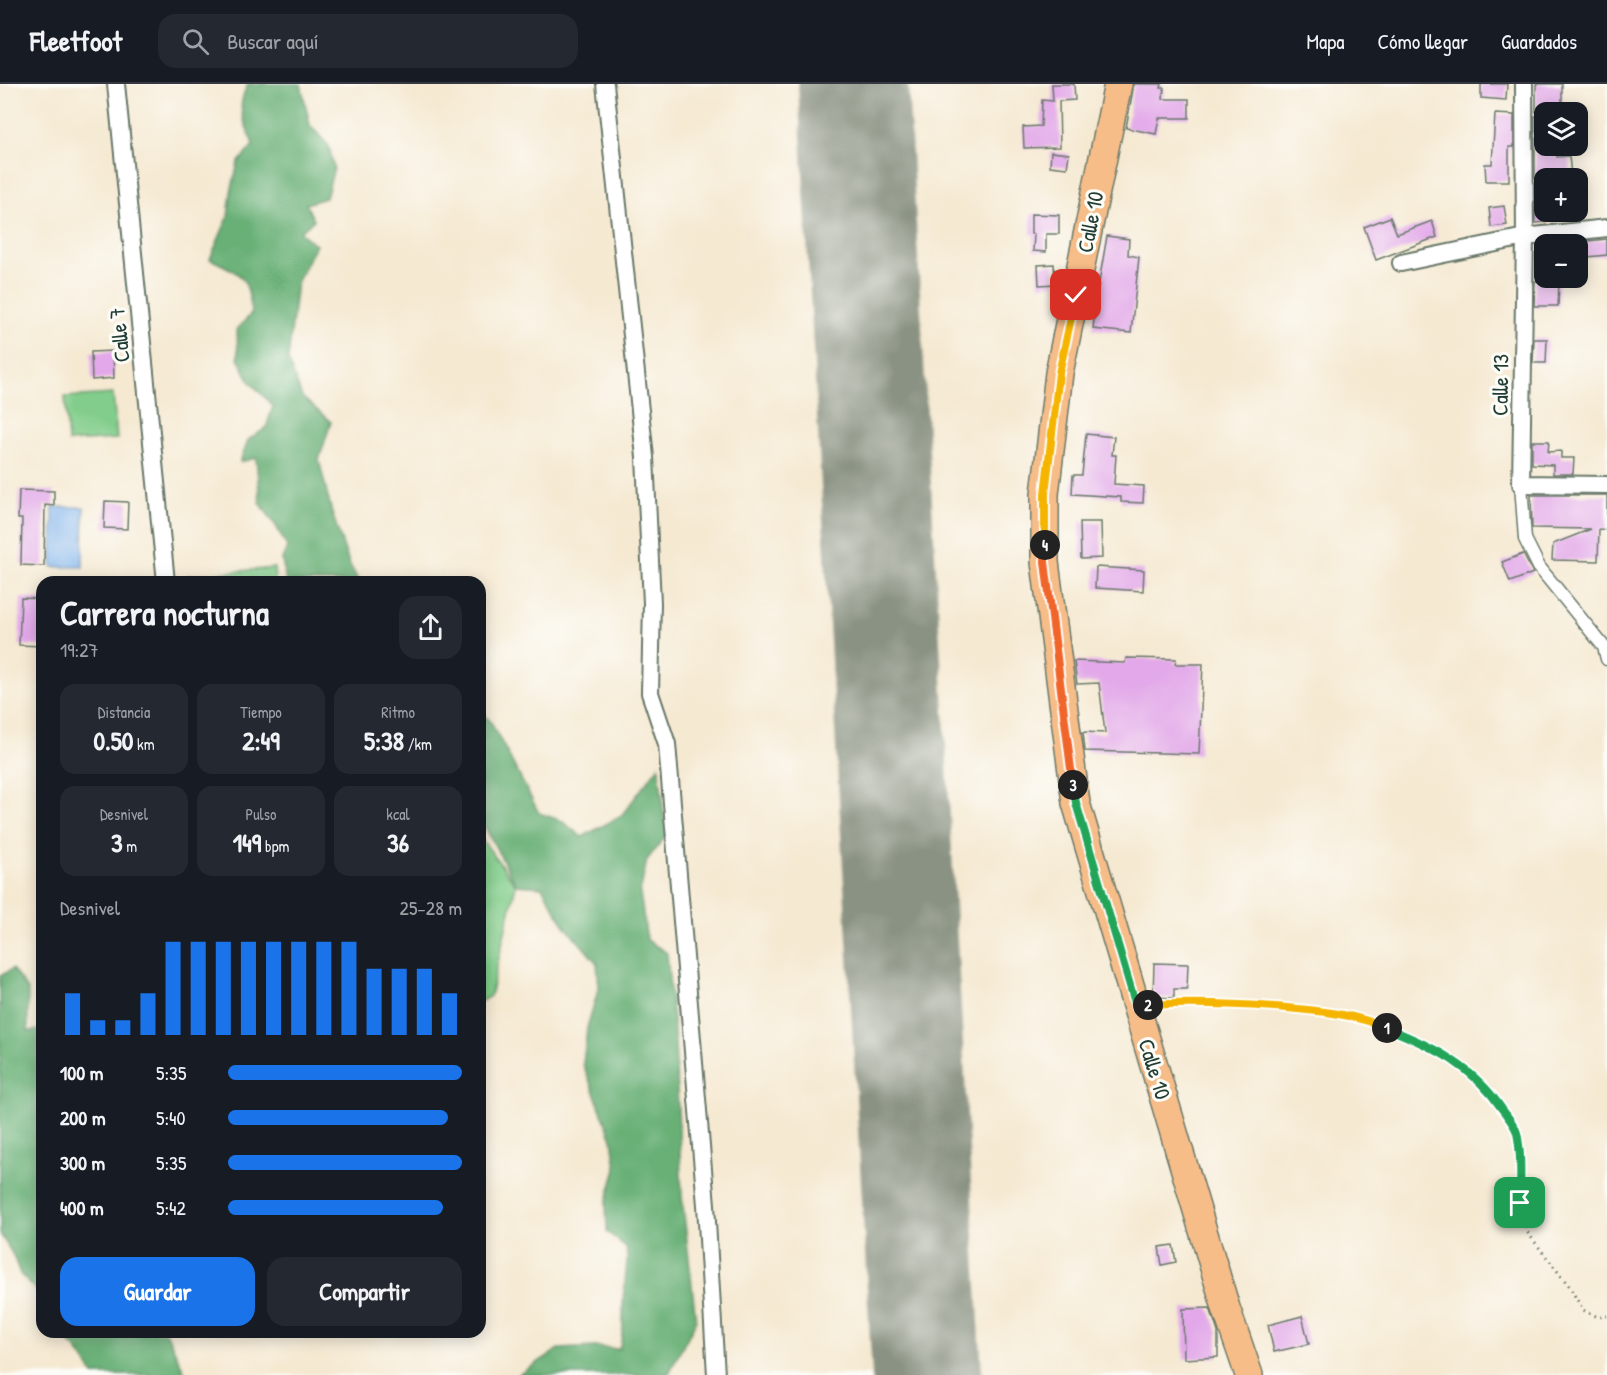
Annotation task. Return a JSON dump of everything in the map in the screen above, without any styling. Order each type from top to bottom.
[{"type":"main road","name":"Calle 10","points":[[1118,84],[1059,373],[1045,494],[1045,562],[1076,803],[1226,1308],[1249,1375]]},
{"type":"street","name":"Calle 7","points":[[116,84],[165,576]]},
{"type":"street","points":[[605,84],[645,457],[652,603],[650,693],[667,744],[705,1194],[716,1375]]},
{"type":"street","name":"Calle 13","points":[[1524,84],[1525,237],[1521,484],[1525,539],[1539,567],[1604,647],[1607,659]]},
{"type":"street","points":[[1401,263],[1525,237],[1607,228]]},
{"type":"street","points":[[1521,484],[1607,485]]},
{"type":"path","points":[[1136,1006],[1185,1003],[1240,1004],[1336,1012],[1371,1021],[1400,1033],[1429,1046],[1466,1068],[1492,1094],[1517,1131],[1520,1203],[1527,1232],[1569,1286],[1583,1310],[1598,1317],[1607,1316]]},
{"type":"green space","points":[[248,84],[301,84],[310,125],[329,146],[334,168],[326,198],[306,204],[314,220],[300,232],[316,245],[297,282],[288,360],[302,397],[331,422],[319,460],[332,513],[356,576],[285,576],[282,559],[287,547],[260,503],[256,458],[240,462],[248,440],[266,428],[273,406],[250,382],[238,358],[237,329],[251,314],[246,285],[237,274],[210,259],[228,217],[238,163],[253,145],[242,115],[244,93]]},
{"type":"green space","points":[[113,394],[117,439],[68,442],[65,397]]},
{"type":"green space","points":[[274,568],[275,576],[187,576]]},
{"type":"green space","points":[[486,716],[539,813],[562,821],[582,837],[621,816],[659,766],[666,836],[647,860],[640,893],[647,940],[667,953],[675,1043],[682,1196],[696,1321],[668,1375],[518,1375],[559,1349],[596,1347],[619,1349],[627,1254],[626,1247],[607,1232],[606,1203],[616,1169],[612,1139],[583,1064],[587,1028],[599,987],[597,963],[565,926],[542,887],[516,885],[486,829]]},
{"type":"green space","points":[[486,845],[516,885],[490,996],[486,998]]},
{"type":"green space","points":[[12,969],[28,990],[28,1031],[36,1030],[36,1290],[20,1274],[13,1255],[0,1234],[0,976]]},
{"type":"green space","points":[[65,1338],[169,1338],[186,1375],[94,1375],[77,1350]]},
{"type":"water","points":[[53,507],[84,507],[83,567],[52,567]]},
{"type":"building","points":[[1052,84],[1074,84],[1075,100],[1059,101],[1060,147],[1024,148],[1023,127],[1041,126],[1042,100],[1053,101]]},
{"type":"building","points":[[1134,84],[1162,84],[1163,99],[1189,99],[1189,118],[1159,118],[1156,134],[1126,128]]},
{"type":"building","points":[[1481,84],[1507,84],[1506,100],[1481,98]]},
{"type":"building","points":[[1536,84],[1562,84],[1562,102],[1536,102]]},
{"type":"building","points":[[1495,114],[1514,115],[1514,147],[1509,147],[1509,181],[1486,181],[1485,164],[1492,164]]},
{"type":"building","points":[[1051,152],[1069,154],[1067,168],[1050,166]]},
{"type":"building","points":[[1535,156],[1569,156],[1570,168],[1535,168]]},
{"type":"building","points":[[1504,206],[1507,225],[1491,227],[1489,208]]},
{"type":"building","points":[[1031,214],[1059,215],[1059,234],[1046,234],[1046,252],[1033,251],[1034,234],[1031,234]]},
{"type":"building","points":[[1390,217],[1397,234],[1432,221],[1437,237],[1376,260],[1364,227]]},
{"type":"building","points":[[1107,236],[1129,239],[1128,255],[1139,257],[1131,333],[1093,329]]},
{"type":"building","points":[[1607,239],[1607,255],[1588,257],[1588,241]]},
{"type":"building","points":[[1054,264],[1055,284],[1039,285],[1038,265]]},
{"type":"building","points":[[1535,288],[1559,288],[1558,306],[1534,306]]},
{"type":"building","points":[[1534,339],[1547,339],[1546,363],[1533,363]]},
{"type":"building","points":[[113,351],[114,378],[92,380],[91,352]]},
{"type":"building","points":[[1086,434],[1114,437],[1112,455],[1116,455],[1114,484],[1144,486],[1143,503],[1121,502],[1121,497],[1072,494],[1073,475],[1082,475]]},
{"type":"building","points":[[1532,441],[1549,441],[1548,452],[1561,451],[1561,458],[1574,458],[1573,474],[1553,474],[1553,465],[1532,464]]},
{"type":"building","points":[[19,490],[54,491],[54,506],[45,505],[44,566],[21,565],[22,519],[18,519]]},
{"type":"building","points":[[1531,495],[1607,495],[1607,530],[1599,529],[1598,561],[1552,560],[1553,544],[1591,529],[1532,528]]},
{"type":"building","points":[[105,501],[128,502],[127,529],[104,528]]},
{"type":"building","points":[[1080,522],[1101,522],[1102,558],[1081,559]]},
{"type":"building","points":[[1523,554],[1533,573],[1510,582],[1502,562]]},
{"type":"building","points":[[1096,567],[1144,570],[1143,591],[1095,588]]},
{"type":"building","points":[[21,598],[36,599],[36,646],[19,645]]},
{"type":"building","points":[[1126,658],[1176,659],[1175,664],[1203,664],[1199,754],[1085,751],[1083,732],[1105,733],[1099,683],[1077,684],[1074,661],[1125,663]]},
{"type":"building","points":[[1154,963],[1188,964],[1187,989],[1174,989],[1174,998],[1153,997]]},
{"type":"building","points":[[1173,1245],[1176,1262],[1162,1265],[1159,1247]]},
{"type":"building","points":[[1210,1308],[1218,1332],[1218,1357],[1184,1359],[1183,1309]]},
{"type":"building","points":[[1302,1316],[1309,1344],[1274,1352],[1268,1325]]},
{"type":"runway","points":[[853,84],[927,1375]]},
{"type":"route","points":[[1076,295],[1059,373],[1045,494],[1045,562],[1076,803],[1136,1006],[1185,1003],[1240,1004],[1336,1012],[1371,1021],[1429,1046],[1466,1068],[1492,1094],[1517,1131],[1520,1203]]}]
